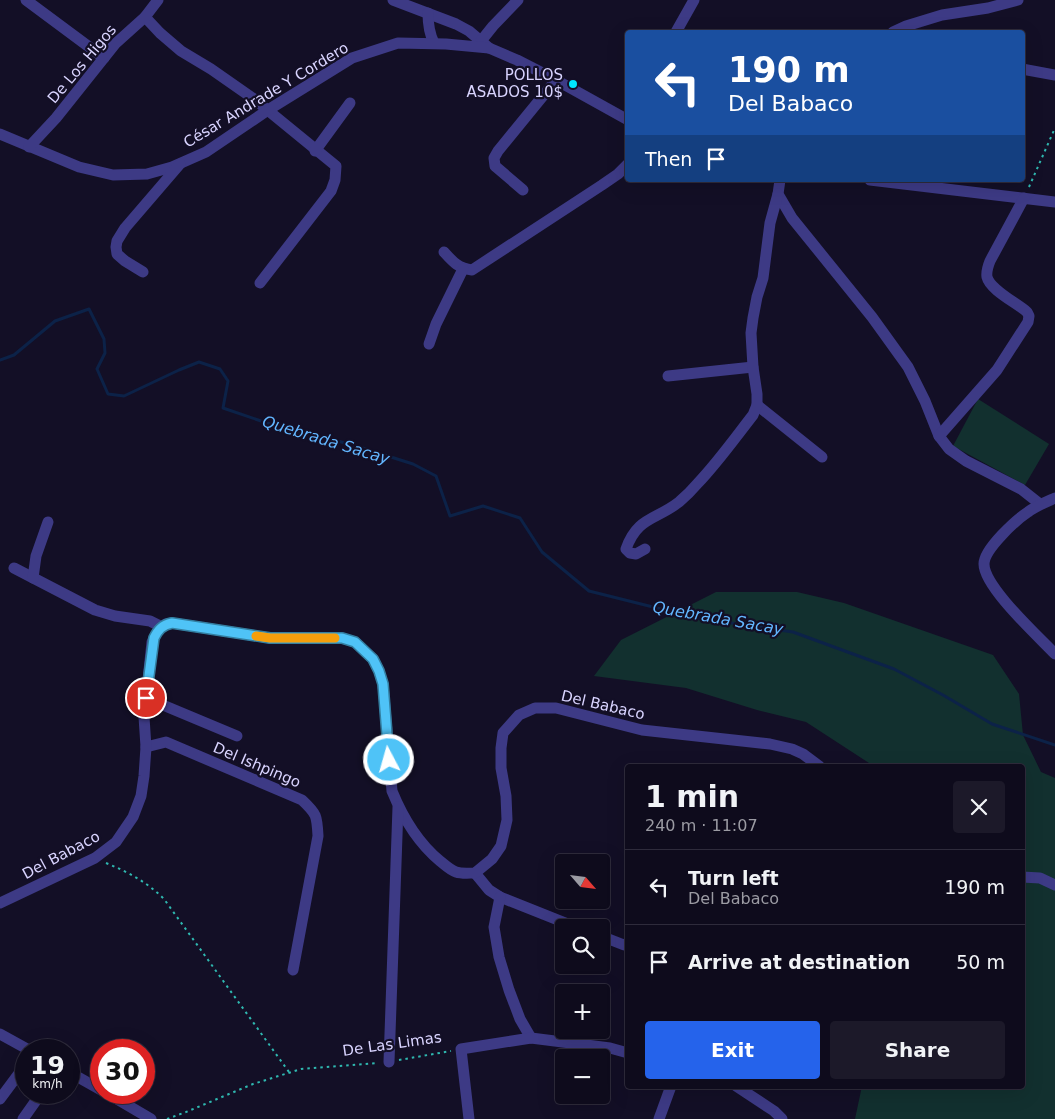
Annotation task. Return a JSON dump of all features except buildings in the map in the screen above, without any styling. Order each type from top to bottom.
[{"type":"street","points":[[26,0],[104,58]]},
{"type":"street","name":"De Los Higos","points":[[29,147],[56,118],[115,44],[145,17],[158,0]]},
{"type":"street","points":[[393,0],[463,28],[485,45],[493,26],[518,0]]},
{"type":"street","points":[[677,30],[694,0]]},
{"type":"street","points":[[897,30],[942,15],[988,8],[1018,0]]},
{"type":"street","points":[[428,13],[428,26],[434,44]]},
{"type":"street","points":[[145,17],[181,51],[254,99],[336,166],[336,180],[331,191],[260,283]]},
{"type":"street","name":"César Andrade Y Cordero","points":[[0,134],[79,167],[113,175],[147,174],[172,167],[206,152],[268,110],[352,58],[398,43],[485,45],[556,80],[625,118]]},
{"type":"street","points":[[1025,70],[1055,75]]},
{"type":"street","points":[[523,190],[495,166],[494,158],[556,80]]},
{"type":"street","points":[[316,150],[350,103]]},
{"type":"street","points":[[143,272],[117,254],[117,241],[125,228],[181,162]]},
{"type":"street","points":[[444,252],[463,269],[472,270],[602,185],[625,167]]},
{"type":"street","points":[[645,549],[636,554],[630,553],[626,549],[636,529],[644,522],[679,502],[698,483],[753,415],[757,405],[751,333],[757,297],[763,278],[770,223],[780,182]]},
{"type":"street","points":[[887,182],[1055,202]]},
{"type":"street","points":[[778,194],[792,218],[872,317],[908,367],[925,401],[939,436],[949,449],[966,461],[1021,490],[1040,504]]},
{"type":"street","points":[[939,436],[997,370],[1028,322],[1029,316],[1027,312],[994,288],[989,283],[987,277],[990,261],[1024,198]]},
{"type":"street","points":[[429,344],[436,324],[463,269]]},
{"type":"street","points":[[668,376],[753,367]]},
{"type":"street","points":[[757,405],[822,457]]},
{"type":"street","points":[[1055,498],[1040,504],[1026,513],[993,544],[985,555],[984,565],[989,581],[1003,600],[1055,654]]},
{"type":"street","points":[[33,578],[36,556],[48,522]]},
{"type":"street","points":[[14,568],[95,610],[115,616],[150,621],[162,627],[172,623],[270,638],[342,638],[355,642],[373,659],[383,684],[392,791],[412,831],[431,853],[451,869],[458,873],[475,874],[489,890],[500,898],[555,919]]},
{"type":"street","name":"Del Babaco","points":[[0,903],[95,858],[116,842],[133,817],[141,796],[146,747],[144,717],[152,642],[158,629],[162,627]]},
{"type":"street","points":[[146,698],[237,736]]},
{"type":"street","name":"Del Babaco","points":[[475,874],[492,858],[501,846],[507,820],[506,796],[501,768],[503,733],[519,716],[535,708],[556,708],[642,730],[770,744],[792,749],[803,754],[816,764]]},
{"type":"street","name":"Del Ishpingo","points":[[146,747],[166,742],[302,800],[313,810],[317,818],[318,836],[294,970]]},
{"type":"street","points":[[389,1062],[398,805]]},
{"type":"street","points":[[1025,877],[1040,878],[1055,885]]},
{"type":"street","points":[[500,898],[494,927],[499,956],[520,1019],[531,1038]]},
{"type":"street","points":[[610,940],[625,944]]},
{"type":"street","points":[[0,1034],[15,1042]]},
{"type":"street","name":"De Las Limas","points":[[461,1049],[531,1038],[610,1048],[625,1052]]},
{"type":"street","points":[[461,1049],[469,1119]]},
{"type":"street","points":[[0,1099],[15,1079]]},
{"type":"street","points":[[659,1119],[669,1089]]},
{"type":"street","points":[[741,1089],[774,1111],[782,1119]]},
{"type":"street","points":[[23,1119],[34,1104]]},
{"type":"street","points":[[125,1104],[151,1119]]},
{"type":"path","points":[[1024,198],[1055,128]]},
{"type":"path","points":[[95,858],[138,878],[148,884],[164,899],[289,1072]]},
{"type":"path","name":"De Las Limas","points":[[168,1119],[253,1084],[301,1069],[389,1062],[461,1049]]},
{"type":"green space","points":[[978,399],[1049,444],[1025,485],[953,446]]},
{"type":"green space","points":[[716,592],[797,592],[844,603],[993,655],[1019,694],[1023,735],[1041,772],[1055,778],[1055,1119],[855,1119],[861,1089],[1025,1089],[1025,764],[870,764],[806,722],[757,710],[686,688],[594,676],[621,640]]},
{"type":"waterway","name":"Quebrada Sacay","points":[[0,360],[14,355],[55,321],[89,309],[104,339],[105,353],[97,369],[108,394],[124,396],[199,362],[220,369],[228,381],[223,408],[267,423],[353,445],[413,464],[436,476],[450,516],[483,506],[520,518],[542,552],[589,591],[697,618],[793,632],[894,669],[992,724],[1055,745]]},
{"type":"slow traffic","points":[[256,636],[270,638],[335,638]]},
{"type":"place","name":"POLLOS ASADOS 10$","points":[[573,84]]},
{"type":"route","points":[[146,698],[152,642],[158,629],[166,624],[172,623],[270,638],[342,638],[355,642],[364,650],[373,659],[379,671],[383,684],[389,760]]}]
